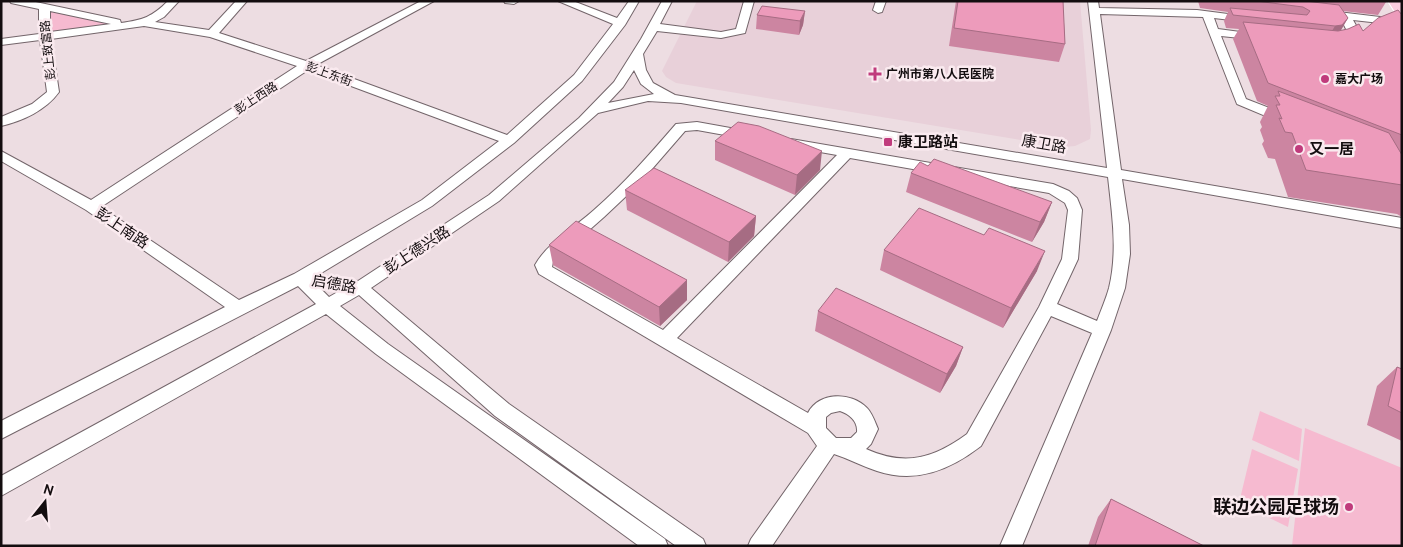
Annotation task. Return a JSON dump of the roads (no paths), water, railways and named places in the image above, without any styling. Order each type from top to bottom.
[{"type":"main road","points":[[1394,1],[1402,12]]},
{"type":"street","points":[[15,1],[128,24]]},
{"type":"street","points":[[1,42],[144,22],[160,15],[174,1]]},
{"type":"street","points":[[212,34],[242,1]]},
{"type":"street","name":"彭上西路","points":[[91,207],[306,66],[429,1]]},
{"type":"street","points":[[509,1],[514,1]]},
{"type":"street","points":[[563,1],[621,23]]},
{"type":"street","points":[[1,431],[238,308],[300,278],[427,203],[509,140],[578,78],[621,23],[634,1]]},
{"type":"street","name":"彭上德兴路","points":[[1,487],[360,286],[426,245],[494,198],[595,110],[622,82],[667,1]]},
{"type":"street","points":[[1194,1],[1214,32],[1241,101],[1294,123]]},
{"type":"street","points":[[1011,546],[1102,330],[1117,288],[1122,254],[1115,173],[1094,6],[1256,20]]},
{"type":"street","name":"彭上致富路","points":[[1,122],[39,105],[50,98],[53,92],[45,35],[44,7]]},
{"type":"street","points":[[654,27],[721,35],[741,31],[750,9]]},
{"type":"street","points":[[1325,13],[1380,20]]},
{"type":"street","points":[[1327,44],[1337,43],[1352,29],[1345,16]]},
{"type":"street","name":"彭上东街","points":[[144,22],[212,34],[509,140]]},
{"type":"street","points":[[1214,32],[1268,38]]},
{"type":"street","points":[[638,55],[640,74],[647,85],[662,93],[681,99]]},
{"type":"street","points":[[595,110],[648,98],[681,99]]},
{"type":"street","name":"康卫路","points":[[681,99],[1402,223]]},
{"type":"street","points":[[759,546],[838,446],[858,444],[866,435],[868,429],[865,418],[855,408],[840,403],[824,407],[816,417],[815,427],[819,435],[838,446],[868,460],[884,465],[924,467],[957,455],[974,440],[1047,307],[1070,259],[1076,210],[1072,201],[1064,194],[1053,189],[697,126],[681,127],[634,181],[543,262],[544,270],[815,427]]},
{"type":"street","points":[[666,339],[847,153]]},
{"type":"street","name":"彭上南路","points":[[1,155],[91,207],[238,308]]},
{"type":"street","name":"启德路","points":[[300,278],[360,286],[502,410],[695,546]]},
{"type":"street","name":"启德路","points":[[300,278],[326,304],[382,349],[656,546]]},
{"type":"street","points":[[1047,307],[1102,330]]},
{"type":"place","name":"广州市第八人民医院","points":[[875,74]]},
{"type":"place","name":"嘉大广场","points":[[1325,79]]},
{"type":"place","name":"康卫路站","points":[[888,142]]},
{"type":"place","name":"又一居","points":[[1299,149]]},
{"type":"place","name":"联边公园足球场","points":[[1349,507]]}]
